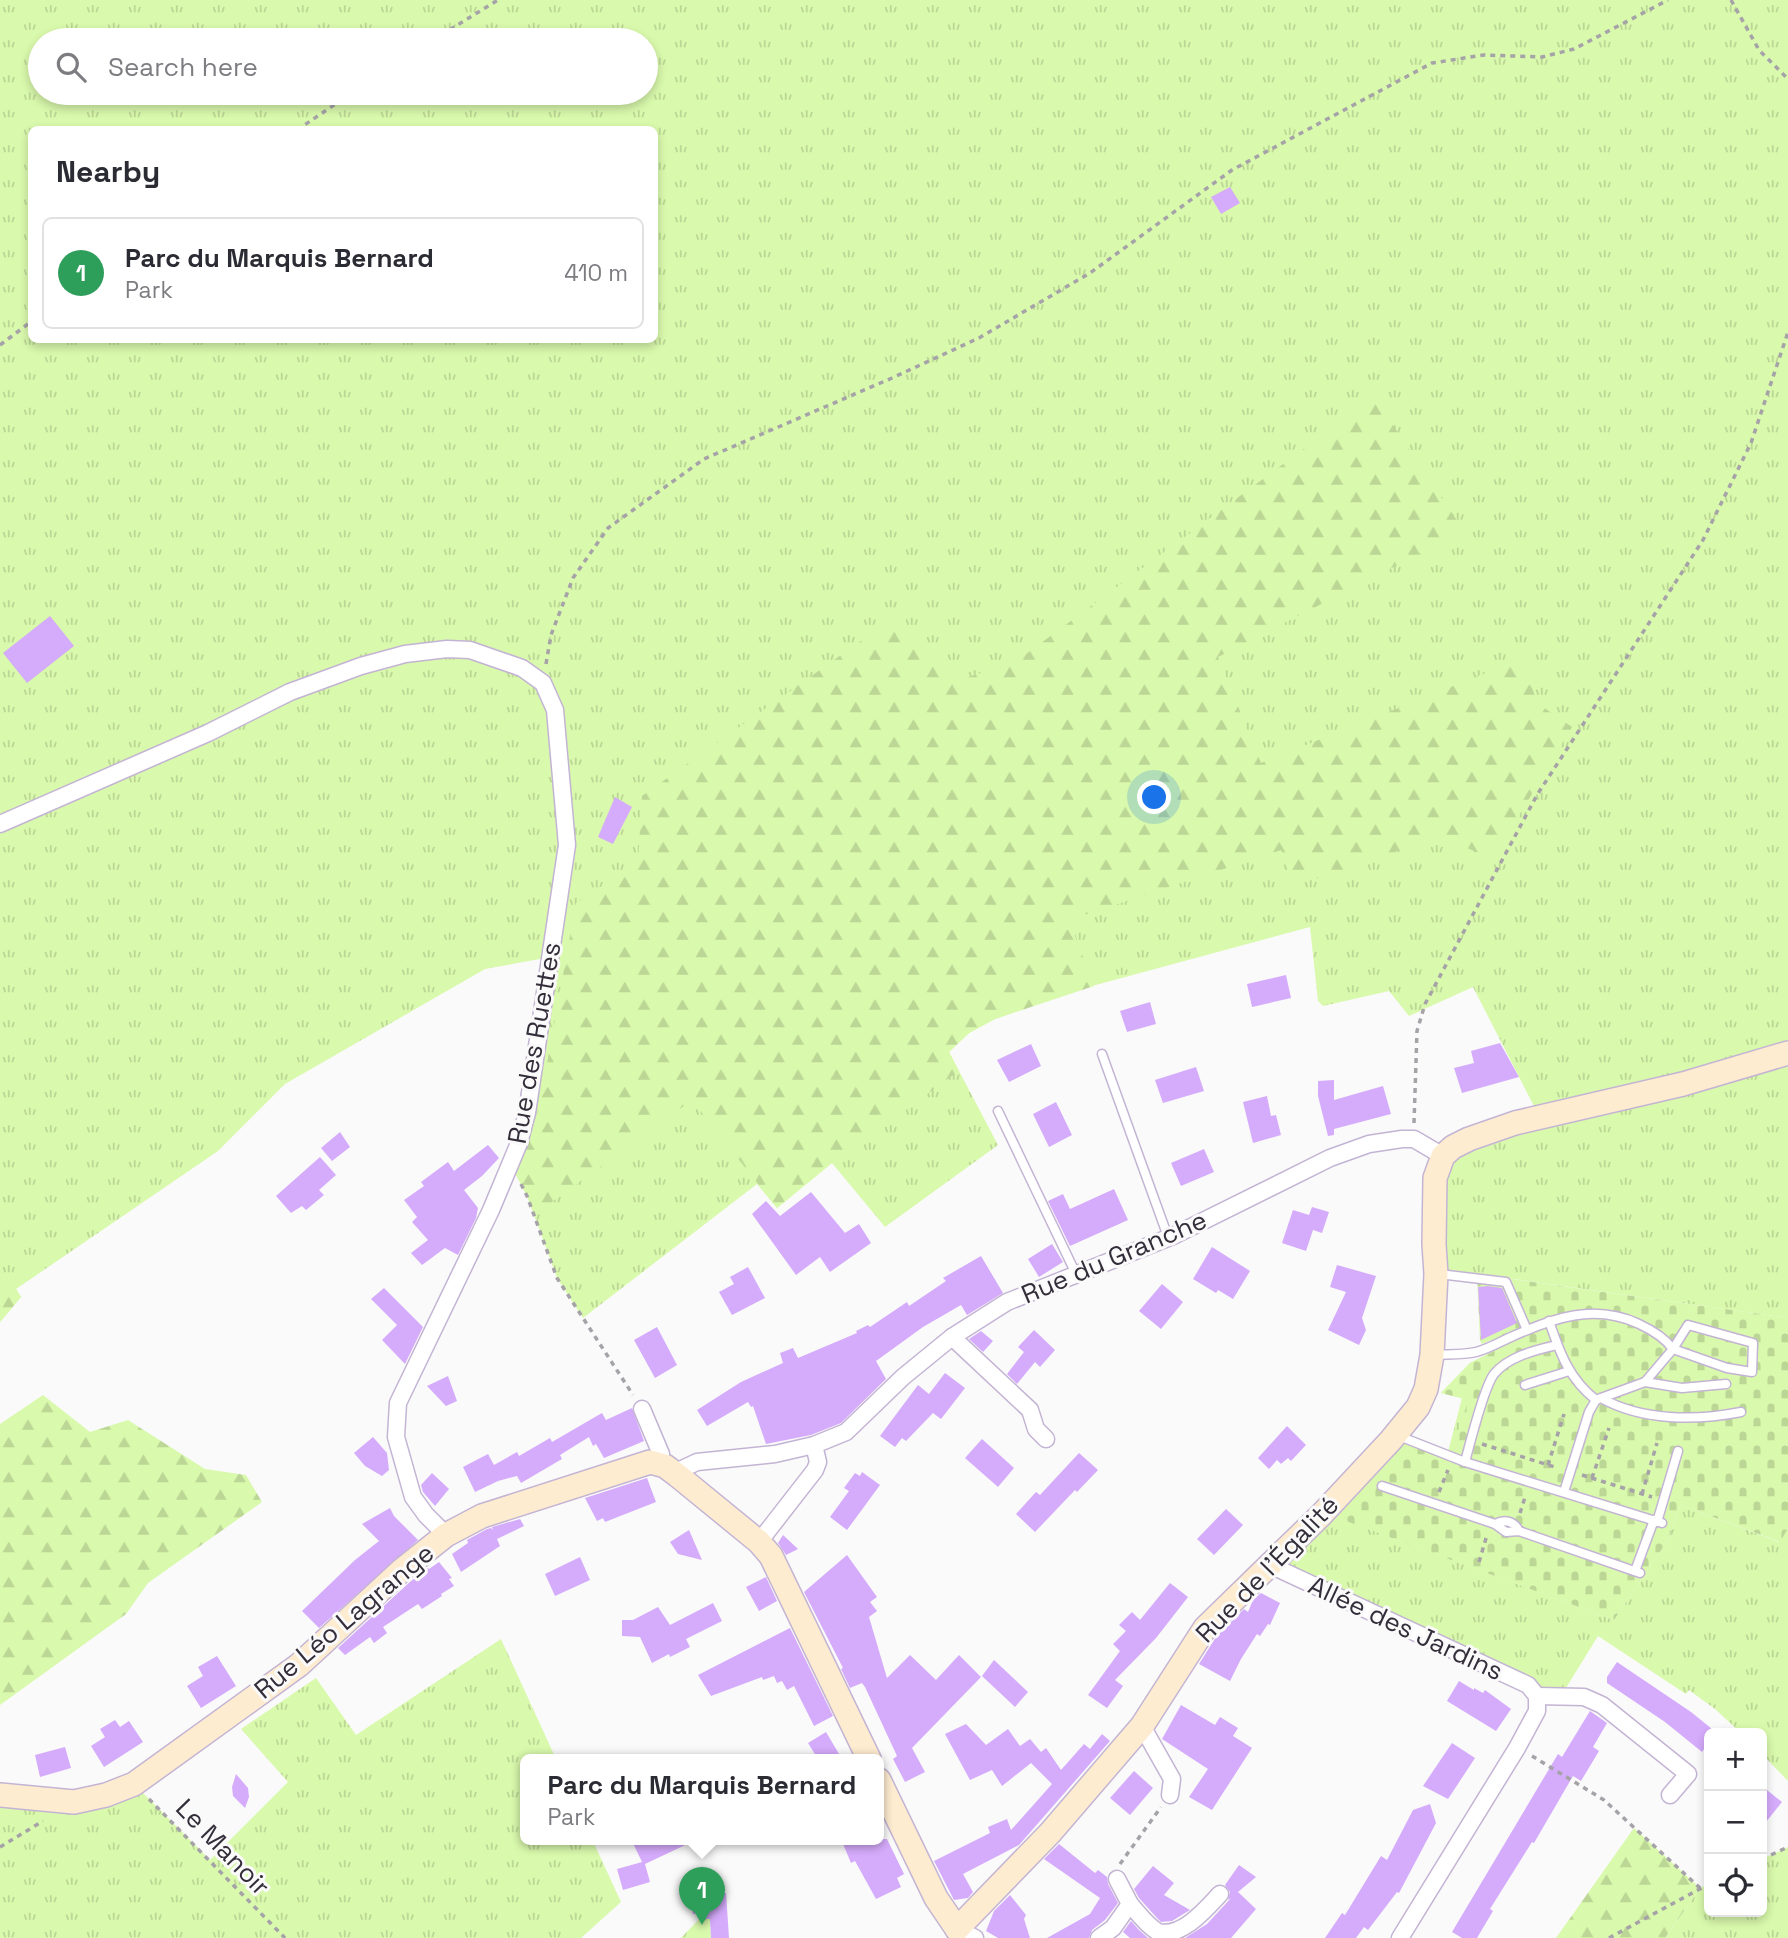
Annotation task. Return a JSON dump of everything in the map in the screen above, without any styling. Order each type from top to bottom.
[{"type":"street","points":[[0,824],[208,733],[290,692],[361,666],[405,654],[447,649],[470,650],[522,668],[543,683]]},
{"type":"street","name":"Rue des Ruettes","points":[[446,1535],[413,1497],[396,1437],[398,1403],[491,1210],[510,1165],[527,1113],[566,845],[555,710],[543,683]]},
{"type":"street","points":[[1414,1139],[1443,1156],[1469,1139],[1515,1123],[1683,1084],[1788,1054]]},
{"type":"street","name":"Rue du Granche","points":[[669,1470],[682,1469],[697,1462],[775,1454],[814,1445],[851,1428],[903,1377],[952,1337],[1007,1302],[1168,1237],[1330,1158],[1369,1144],[1414,1139]]},
{"type":"street","name":"Rue de l'Égalité","points":[[962,1935],[1142,1726],[1205,1628],[1270,1565],[1395,1434],[1423,1399],[1432,1355],[1436,1274],[1435,1178],[1443,1156]]},
{"type":"street","points":[[952,1337],[1030,1410],[1036,1429],[1046,1439]]},
{"type":"street","points":[[642,1409],[669,1470],[759,1542],[771,1556],[867,1754]]},
{"type":"street","points":[[759,1542],[815,1470],[818,1462],[814,1445]]},
{"type":"street","name":"Rue Léo Lagrange","points":[[0,1795],[74,1802],[106,1795],[134,1784],[299,1665],[402,1570],[446,1535],[482,1516],[646,1463],[669,1470]]},
{"type":"street","name":"Allée des Jardins","points":[[1270,1565],[1528,1685],[1537,1696]]},
{"type":"street","points":[[1400,1938],[1517,1748],[1537,1711],[1537,1696],[1584,1697],[1602,1705],[1688,1774],[1670,1795]]},
{"type":"street","points":[[1142,1726],[1172,1779],[1170,1795]]},
{"type":"street","points":[[884,1790],[936,1898],[962,1935]]},
{"type":"street","points":[[1117,1879],[1130,1904],[1156,1931],[1164,1935],[1186,1930],[1220,1894]]},
{"type":"street","points":[[1099,1938],[1113,1928],[1130,1904]]},
{"type":"lane","points":[[1102,1054],[1168,1237]]},
{"type":"lane","points":[[998,1111],[1076,1274]]},
{"type":"lane","points":[[1436,1274],[1506,1282],[1527,1330]]},
{"type":"lane","points":[[1432,1355],[1476,1352],[1549,1321],[1582,1313],[1612,1315],[1631,1321],[1655,1332],[1673,1349],[1727,1368],[1752,1372],[1753,1343],[1718,1335],[1698,1326],[1685,1326],[1673,1349],[1645,1382],[1598,1399],[1589,1412],[1564,1492]]},
{"type":"lane","points":[[1549,1321],[1569,1371],[1598,1399],[1627,1410],[1670,1416],[1704,1417],[1741,1412]]},
{"type":"lane","points":[[1465,1462],[1488,1386],[1495,1374],[1524,1355],[1557,1345]]},
{"type":"lane","points":[[1525,1385],[1569,1371]]},
{"type":"lane","points":[[1645,1382],[1682,1388],[1726,1384]]},
{"type":"lane","points":[[1395,1434],[1465,1462],[1658,1522]]},
{"type":"lane","points":[[1382,1486],[1493,1523],[1506,1532],[1517,1528],[1638,1572],[1658,1522],[1678,1451]]},
{"type":"path","points":[[452,28],[498,0]]},
{"type":"path","points":[[543,683],[551,635],[573,578],[608,528],[704,459],[979,338],[1090,273],[1232,170],[1432,63],[1484,55],[1542,57],[1574,49],[1668,0]]},
{"type":"path","points":[[1731,0],[1759,50],[1788,79]]},
{"type":"path","points":[[303,126],[334,105]]},
{"type":"path","points":[[0,345],[28,324]]},
{"type":"path","points":[[1414,1139],[1417,1031],[1425,1004],[1538,795],[1721,508],[1751,443],[1788,332]]},
{"type":"path","points":[[510,1165],[527,1196],[556,1278],[642,1409]]},
{"type":"path","points":[[1548,1465],[1564,1414]]},
{"type":"path","points":[[1592,1478],[1609,1428]]},
{"type":"path","points":[[1642,1494],[1657,1443]]},
{"type":"path","points":[[1434,1504],[1450,1465]]},
{"type":"path","points":[[1517,1528],[1530,1482]]},
{"type":"path","points":[[1479,1562],[1493,1523]]},
{"type":"path","points":[[1517,1748],[1604,1800],[1700,1888]]},
{"type":"path","name":"Le Manoir","points":[[134,1784],[285,1938]]},
{"type":"path","points":[[1117,1879],[1117,1869],[1125,1854],[1170,1795]]},
{"type":"path","points":[[0,1847],[74,1802]]},
{"type":"path","points":[[1767,1857],[1788,1847]]},
{"type":"path","points":[[1609,1938],[1704,1886]]},
{"type":"green space","points":[[0,0],[1788,0],[1788,1318],[1436,1268],[1438,1164],[1539,1116],[1473,987],[1409,1016],[1389,991],[1323,1006],[1318,1001],[1310,927],[1070,992],[995,1019],[969,1033],[949,1052],[998,1145],[885,1227],[832,1163],[777,1208],[757,1184],[583,1318],[557,1278],[527,1196],[511,1165],[551,957],[485,969],[285,1084],[218,1151],[16,1289],[21,1297],[0,1322]]},
{"type":"green space","points":[[1374,397],[1464,531],[1218,657],[1261,763],[1523,658],[1537,703],[1572,727],[1493,859],[1439,836],[1294,885],[1281,850],[1069,920],[1094,986],[995,1019],[969,1033],[949,1052],[959,1071],[832,1163],[777,1208],[692,1100],[534,1215],[516,1175],[539,1108],[576,903],[638,863],[642,796],[896,616],[948,684],[1018,660]]},
{"type":"green space","points":[[1477,1274],[1788,1318],[1788,1528],[1780,1542],[1681,1505],[1668,1540],[1614,1620],[1330,1515],[1402,1442],[1451,1461],[1468,1400],[1441,1393],[1470,1363],[1496,1350],[1491,1340],[1482,1344],[1480,1340]]},
{"type":"green space","points":[[7,1275],[21,1297],[0,1322],[0,1279]]},
{"type":"green space","points":[[1496,1350],[1453,1454],[1448,1452],[1462,1398],[1441,1393],[1470,1363]]},
{"type":"green space","points":[[43,1395],[90,1432],[128,1420],[205,1469],[246,1475],[262,1502],[148,1583],[126,1614],[0,1705],[0,1424]]},
{"type":"green space","points":[[1681,1505],[1779,1542],[1788,1528],[1788,1781],[1767,1759],[1767,1728],[1736,1728],[1689,1690],[1686,1694],[1598,1636],[1561,1696],[1537,1696],[1270,1565],[1323,1512],[1614,1620],[1668,1540]]},
{"type":"green space","points":[[501,1639],[554,1754],[520,1754],[520,1845],[595,1845],[621,1902],[581,1938],[0,1938],[0,1795],[74,1802],[134,1784],[210,1860],[288,1782],[241,1729],[316,1678],[356,1735]]},
{"type":"green space","points":[[1634,1828],[1700,1888],[1665,1938],[1556,1938]]},
{"type":"green space","points":[[1788,1847],[1788,1938],[1665,1938],[1700,1888],[1704,1886],[1704,1917],[1767,1917],[1767,1857]]},
{"type":"green space","points":[[706,1912],[706,1919],[710,1919],[711,1938],[681,1938]]},
{"type":"building","points":[[1230,187],[1240,203],[1221,214],[1211,197]]},
{"type":"building","points":[[50,616],[74,646],[27,683],[3,653]]},
{"type":"building","points":[[615,797],[632,807],[613,844],[598,837]]},
{"type":"building","points":[[1286,975],[1291,998],[1252,1007],[1247,984]]},
{"type":"building","points":[[1150,1002],[1156,1024],[1127,1032],[1120,1011]]},
{"type":"building","points":[[1500,1043],[1519,1077],[1462,1093],[1454,1068],[1474,1063],[1471,1051]]},
{"type":"building","points":[[1031,1044],[1041,1066],[1009,1082],[997,1060]]},
{"type":"building","points":[[1196,1067],[1204,1091],[1163,1103],[1155,1080]]},
{"type":"building","points":[[1334,1080],[1334,1100],[1383,1086],[1391,1114],[1334,1129],[1334,1135],[1328,1136],[1318,1096],[1318,1081]]},
{"type":"building","points":[[1267,1096],[1271,1116],[1276,1115],[1281,1135],[1253,1143],[1243,1102]]},
{"type":"building","points":[[1056,1102],[1072,1135],[1049,1147],[1033,1114]]},
{"type":"building","points":[[340,1132],[350,1147],[332,1161],[321,1148]]},
{"type":"building","points":[[488,1145],[499,1158],[464,1190],[478,1208],[458,1255],[445,1248],[422,1265],[411,1253],[428,1240],[412,1222],[417,1217],[404,1200],[424,1186],[421,1182],[448,1162],[454,1171]]},
{"type":"building","points":[[1204,1149],[1214,1172],[1181,1186],[1171,1163]]},
{"type":"building","points":[[320,1157],[336,1175],[319,1190],[324,1195],[306,1210],[302,1206],[291,1213],[276,1196]]},
{"type":"building","points":[[1114,1189],[1128,1220],[1070,1246],[1048,1201],[1063,1194],[1070,1209]]},
{"type":"building","points":[[811,1192],[845,1233],[859,1224],[871,1243],[830,1272],[820,1257],[796,1275],[752,1214],[766,1201],[780,1216]]},
{"type":"building","points":[[1312,1207],[1329,1212],[1322,1233],[1313,1230],[1306,1251],[1282,1243],[1293,1210],[1309,1215]]},
{"type":"building","points":[[1052,1244],[1063,1262],[1039,1277],[1028,1259]]},
{"type":"building","points":[[1212,1247],[1250,1271],[1233,1299],[1218,1290],[1216,1293],[1193,1279]]},
{"type":"building","points":[[981,1256],[1003,1293],[967,1315],[961,1305],[923,1327],[876,1361],[886,1379],[841,1423],[811,1435],[766,1444],[753,1406],[748,1402],[707,1426],[697,1410],[741,1382],[783,1363],[780,1353],[793,1348],[798,1358],[857,1333],[856,1331],[868,1325],[870,1327],[907,1302],[909,1306],[946,1281],[943,1278]]},
{"type":"building","points":[[1337,1265],[1376,1276],[1362,1318],[1366,1330],[1359,1345],[1328,1330],[1346,1292],[1330,1287]]},
{"type":"building","points":[[748,1267],[765,1298],[732,1315],[719,1292],[734,1284],[730,1277]]},
{"type":"building","points":[[1162,1284],[1183,1302],[1161,1329],[1139,1311]]},
{"type":"building","points":[[1478,1287],[1502,1288],[1517,1323],[1481,1340]]},
{"type":"building","points":[[384,1288],[423,1327],[405,1364],[382,1340],[397,1325],[371,1299]]},
{"type":"building","points":[[657,1327],[677,1365],[655,1378],[634,1340]]},
{"type":"building","points":[[1034,1330],[1055,1350],[1040,1367],[1035,1362],[1017,1384],[1007,1374],[1024,1352],[1018,1347]]},
{"type":"building","points":[[981,1331],[993,1341],[983,1352],[969,1339]]},
{"type":"building","points":[[945,1373],[965,1388],[941,1419],[933,1413],[906,1441],[902,1438],[895,1447],[880,1436],[918,1385],[929,1394]]},
{"type":"building","points":[[448,1376],[457,1401],[446,1406],[427,1386]]},
{"type":"building","points":[[632,1408],[644,1441],[604,1458],[589,1437],[560,1455],[562,1459],[521,1483],[517,1476],[475,1492],[463,1467],[488,1454],[494,1465],[517,1452],[519,1456],[550,1438],[552,1442],[602,1413],[606,1420]]},
{"type":"building","points":[[1287,1426],[1306,1445],[1291,1461],[1288,1458],[1281,1464],[1277,1460],[1269,1469],[1258,1458]]},
{"type":"building","points":[[373,1437],[387,1453],[389,1470],[382,1476],[365,1466],[354,1453]]},
{"type":"building","points":[[982,1439],[1014,1468],[998,1487],[965,1458]]},
{"type":"building","points":[[1079,1453],[1098,1470],[1035,1532],[1016,1514],[1036,1492],[1040,1495]]},
{"type":"building","points":[[862,1472],[880,1485],[847,1530],[830,1517],[849,1491],[844,1488],[855,1473],[860,1476]]},
{"type":"building","points":[[432,1473],[449,1489],[435,1506],[423,1492],[421,1485]]},
{"type":"building","points":[[647,1478],[656,1502],[605,1522],[603,1518],[597,1521],[585,1498]]},
{"type":"building","points":[[390,1508],[394,1516],[418,1540],[319,1628],[302,1611],[379,1541],[362,1524]]},
{"type":"building","points":[[1226,1509],[1243,1525],[1214,1555],[1197,1539]]},
{"type":"building","points":[[520,1519],[524,1526],[497,1539],[500,1546],[461,1572],[452,1554],[468,1543],[467,1540],[487,1529],[493,1530],[492,1527]]},
{"type":"building","points":[[689,1530],[702,1560],[678,1554],[670,1542]]},
{"type":"building","points":[[783,1535],[798,1549],[786,1555],[778,1543]]},
{"type":"building","points":[[847,1555],[877,1597],[870,1602],[877,1611],[869,1617],[887,1678],[910,1655],[936,1680],[959,1655],[981,1677],[912,1748],[925,1772],[905,1782],[893,1759],[897,1756],[865,1687],[862,1683],[850,1688],[841,1669],[843,1668],[804,1592]]},
{"type":"building","points":[[580,1557],[590,1580],[555,1596],[545,1574]]},
{"type":"building","points":[[439,1562],[452,1578],[449,1579],[454,1586],[422,1609],[418,1604],[383,1627],[387,1633],[374,1643],[370,1637],[345,1655],[338,1648],[411,1581]]},
{"type":"building","points":[[766,1577],[777,1601],[759,1611],[746,1587]]},
{"type":"building","points":[[1170,1583],[1188,1597],[1156,1638],[1115,1680],[1123,1686],[1107,1708],[1088,1695],[1120,1651],[1113,1644],[1126,1631],[1119,1625],[1132,1612],[1140,1620]]},
{"type":"building","points":[[1261,1593],[1280,1603],[1270,1625],[1268,1624],[1260,1636],[1257,1634],[1230,1681],[1199,1664],[1216,1637],[1244,1609],[1248,1612],[1253,1600]]},
{"type":"building","points":[[713,1603],[722,1621],[686,1639],[690,1647],[670,1657],[669,1654],[652,1663],[640,1637],[622,1636],[622,1620],[633,1620],[658,1607],[670,1625]]},
{"type":"building","points":[[790,1628],[833,1716],[814,1726],[794,1686],[787,1690],[782,1681],[777,1683],[774,1676],[763,1680],[762,1677],[711,1696],[698,1675]]},
{"type":"building","points":[[217,1656],[236,1686],[201,1708],[187,1686],[203,1676],[198,1667]]},
{"type":"building","points":[[994,1660],[1028,1692],[1015,1707],[982,1676]]},
{"type":"building","points":[[1617,1662],[1691,1712],[1711,1728],[1704,1728],[1702,1752],[1665,1722],[1607,1683],[1607,1677]]},
{"type":"building","points":[[1459,1681],[1474,1690],[1483,1693],[1485,1690],[1511,1709],[1496,1731],[1447,1701]]},
{"type":"building","points":[[1181,1705],[1215,1725],[1220,1717],[1238,1728],[1233,1736],[1252,1748],[1212,1810],[1189,1797],[1208,1769],[1162,1739]]},
{"type":"building","points":[[1590,1711],[1607,1723],[1593,1747],[1599,1751],[1581,1781],[1573,1776],[1534,1843],[1532,1842],[1490,1909],[1493,1911],[1477,1938],[1462,1938],[1452,1932],[1558,1754],[1562,1757]]},
{"type":"building","points":[[115,1720],[120,1727],[129,1721],[143,1742],[104,1767],[91,1746],[105,1737],[100,1729]]},
{"type":"building","points":[[966,1724],[986,1745],[1008,1729],[1020,1746],[1030,1739],[1041,1752],[1046,1748],[1061,1770],[1084,1744],[1090,1749],[1102,1734],[1110,1741],[1019,1845],[963,1874],[973,1892],[968,1898],[954,1900],[934,1861],[990,1833],[988,1827],[1007,1819],[1011,1830],[1052,1784],[1031,1763],[1002,1786],[992,1770],[970,1780],[945,1734]]},
{"type":"building","points":[[826,1732],[839,1754],[815,1754],[808,1743]]},
{"type":"building","points":[[1452,1743],[1475,1758],[1448,1799],[1423,1786]]},
{"type":"building","points":[[65,1747],[71,1768],[40,1777],[35,1755]]},
{"type":"building","points":[[1134,1771],[1153,1788],[1130,1815],[1110,1798]]},
{"type":"building","points":[[236,1774],[248,1788],[249,1797],[245,1808],[233,1796],[232,1787]]},
{"type":"building","points":[[1767,1790],[1782,1802],[1767,1821]]},
{"type":"building","points":[[1430,1804],[1436,1823],[1399,1893],[1397,1892],[1368,1930],[1364,1927],[1356,1938],[1325,1938],[1342,1913],[1345,1915],[1381,1856],[1387,1860],[1413,1810]]},
{"type":"building","points":[[884,1839],[887,1839],[904,1874],[897,1878],[901,1887],[876,1899],[855,1861],[851,1863],[844,1845],[884,1845]]},
{"type":"building","points":[[1059,1844],[1095,1873],[1098,1870],[1107,1877],[1118,1903],[1105,1920],[1092,1930],[1089,1938],[1047,1938],[1090,1914],[1100,1898],[1044,1859]]},
{"type":"building","points":[[634,1845],[685,1845],[645,1864],[650,1882],[623,1890],[617,1869],[642,1862]]},
{"type":"building","points":[[1239,1865],[1256,1877],[1238,1892],[1256,1909],[1231,1938],[1185,1938],[1207,1924],[1231,1898],[1228,1900],[1230,1892],[1225,1885]]},
{"type":"building","points":[[1153,1866],[1174,1883],[1164,1895],[1190,1910],[1172,1921],[1161,1922],[1134,1889]]},
{"type":"building","points":[[722,1881],[722,1893],[726,1893],[729,1938],[711,1938],[710,1919],[706,1919],[706,1912],[693,1914],[688,1885]]},
{"type":"building","points":[[1010,1895],[1026,1915],[1024,1919],[1030,1938],[998,1938],[986,1931],[994,1911]]},
{"type":"building","points":[[1131,1921],[1148,1938],[1130,1938],[1123,1932]]},
{"type":"place","name":"Parc du Marquis Bernard","points":[[702,1925]]}]
